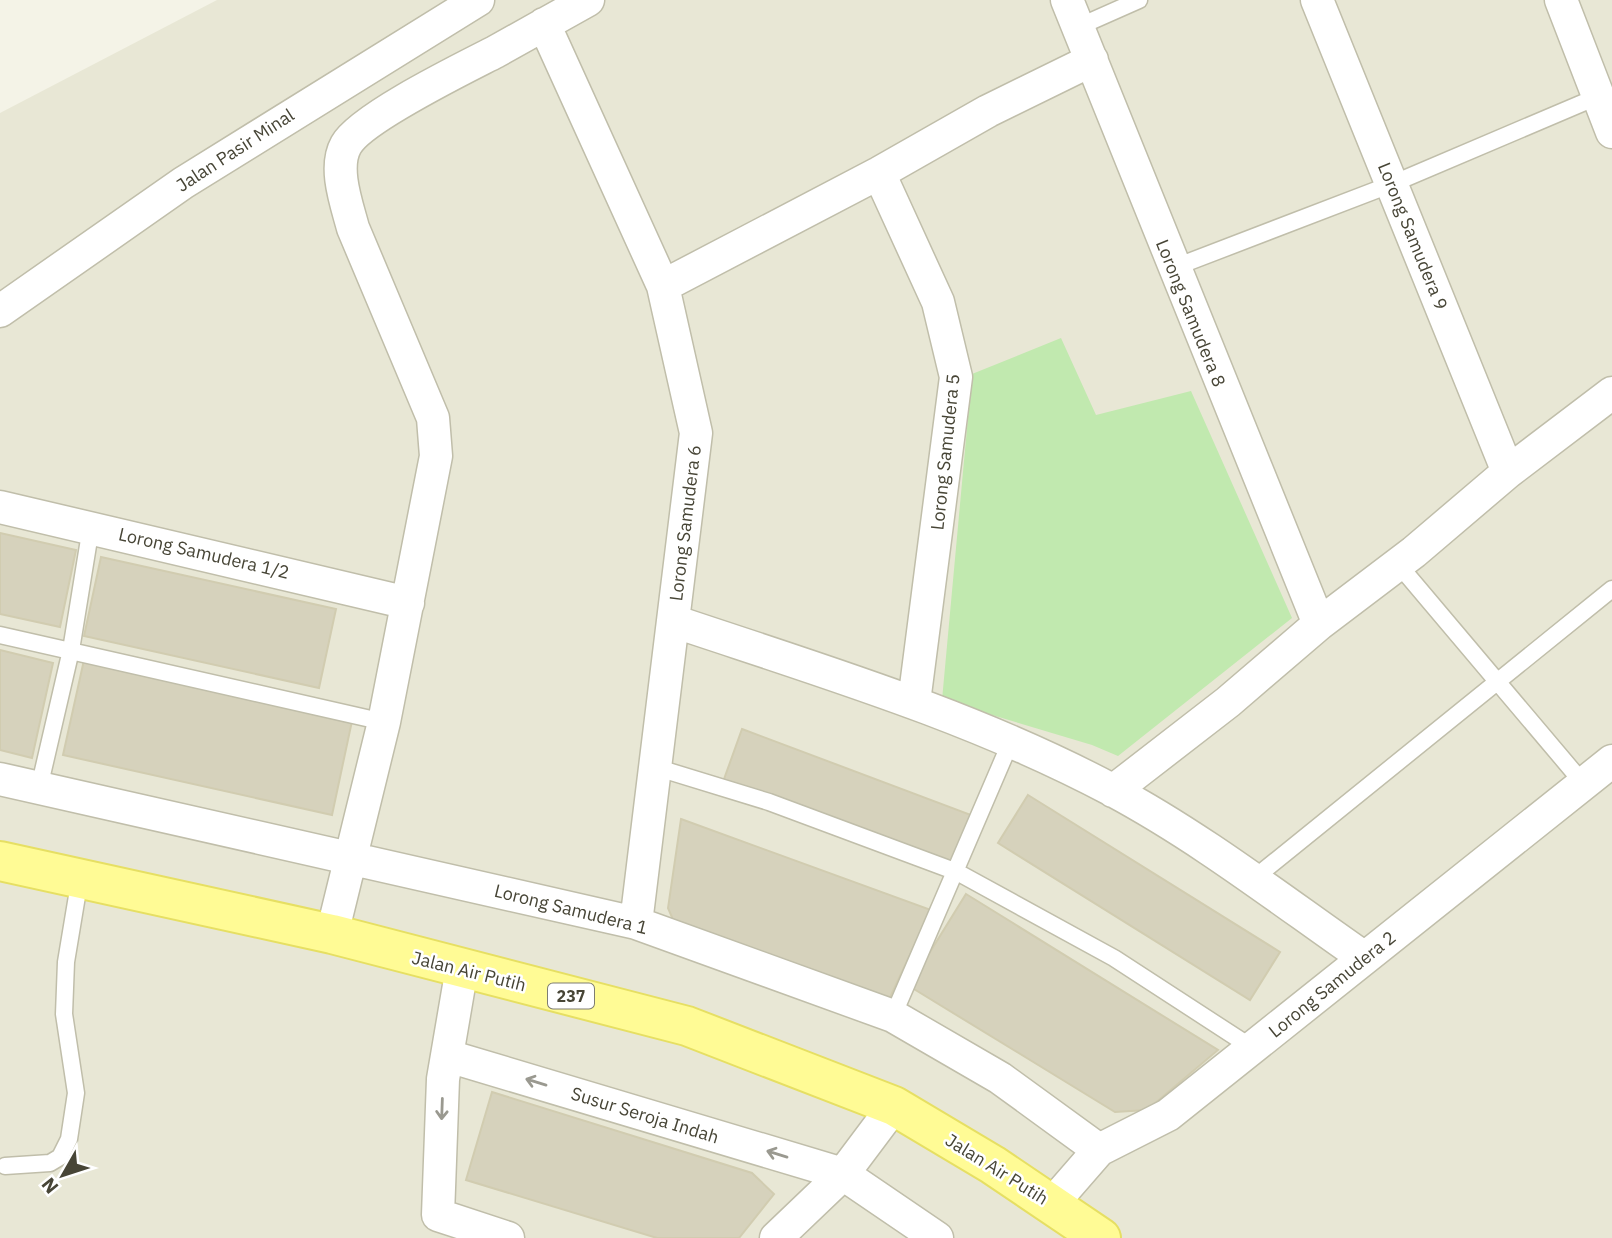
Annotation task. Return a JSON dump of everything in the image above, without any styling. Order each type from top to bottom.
[{"type":"main road","name":"Jalan Air Putih","points":[[0,861],[332,934],[687,1026],[894,1106],[1052,1204],[1101,1238]]},
{"type":"street","name":"Jalan Pasir Minal","points":[[0,311],[183,183],[478,0]]},
{"type":"street","points":[[332,934],[384,722],[436,456],[433,418],[353,228],[341,158],[347,143],[368,124],[456,71],[588,0]]},
{"type":"street","name":"Lorong Samudera 9","points":[[1317,0],[1508,472]]},
{"type":"street","points":[[1561,0],[1612,132]]},
{"type":"street","name":"Lorong Samudera 8","points":[[1073,13],[1173,268],[1319,624]]},
{"type":"street","name":"Lorong Samudera 6","points":[[544,24],[663,286],[696,433],[636,923]]},
{"type":"street","points":[[429,29],[456,71]]},
{"type":"street","points":[[663,286],[879,173],[989,111],[1092,60]]},
{"type":"street","name":"Lorong Samudera 5","points":[[879,173],[938,302],[956,377],[914,702]]},
{"type":"street","points":[[1113,791],[1228,702],[1319,624],[1398,564],[1508,472],[1612,393]]},
{"type":"street","name":"Lorong Samudera 1/2","points":[[0,507],[408,603]]},
{"type":"street","points":[[673,621],[914,702],[1011,741],[1113,791],[1252,880],[1363,957]]},
{"type":"street","name":"Lorong Samudera 2","points":[[1052,1204],[1099,1150],[1168,1115],[1612,761]]},
{"type":"street","name":"Lorong Samudera 1","points":[[0,779],[350,859],[412,870],[636,923],[893,1016],[1000,1078],[1099,1150]]},
{"type":"street","points":[[463,968],[443,1079],[438,1226],[508,1238]]},
{"type":"street","name":"Susur Seroja Indah","points":[[448,1056],[843,1174],[937,1238]]},
{"type":"street","points":[[776,1238],[843,1174],[894,1106]]},
{"type":"lane","points":[[1073,13],[1139,0]]},
{"type":"lane","points":[[1173,268],[1392,184],[1599,96]]},
{"type":"lane","points":[[39,788],[71,650],[91,527]]},
{"type":"lane","points":[[1398,564],[1584,783]]},
{"type":"lane","points":[[1252,880],[1612,589]]},
{"type":"lane","points":[[0,635],[384,722]]},
{"type":"lane","points":[[893,1016],[1011,741]]},
{"type":"lane","points":[[655,766],[769,802],[957,872],[1114,958],[1254,1049]]},
{"type":"lane","points":[[5,1166],[50,1163],[60,1157],[69,1139],[76,1093],[64,1014],[66,962],[80,878]]},
{"type":"shaded area","points":[[217,0],[1612,0],[1612,1238],[0,1238],[0,113]]},
{"type":"green space","points":[[1061,338],[1096,415],[1191,391],[1292,618],[1118,756],[1092,745],[942,700],[972,374]]},
{"type":"building","points":[[0,533],[76,550],[60,627],[0,614]]},
{"type":"building","points":[[101,557],[336,609],[319,688],[84,636]]},
{"type":"building","points":[[0,650],[53,663],[32,758],[0,750]]},
{"type":"building","points":[[84,660],[352,721],[332,815],[63,755]]},
{"type":"building","points":[[742,729],[971,815],[952,868],[723,782]]},
{"type":"building","points":[[1028,795],[1280,952],[1250,1000],[998,843]]},
{"type":"building","points":[[681,819],[931,910],[886,1006],[680,936],[668,908]]},
{"type":"building","points":[[966,894],[1218,1050],[1147,1110],[1115,1112],[909,986]]},
{"type":"building","points":[[492,1092],[752,1173],[774,1194],[739,1238],[657,1238],[466,1180]]}]
